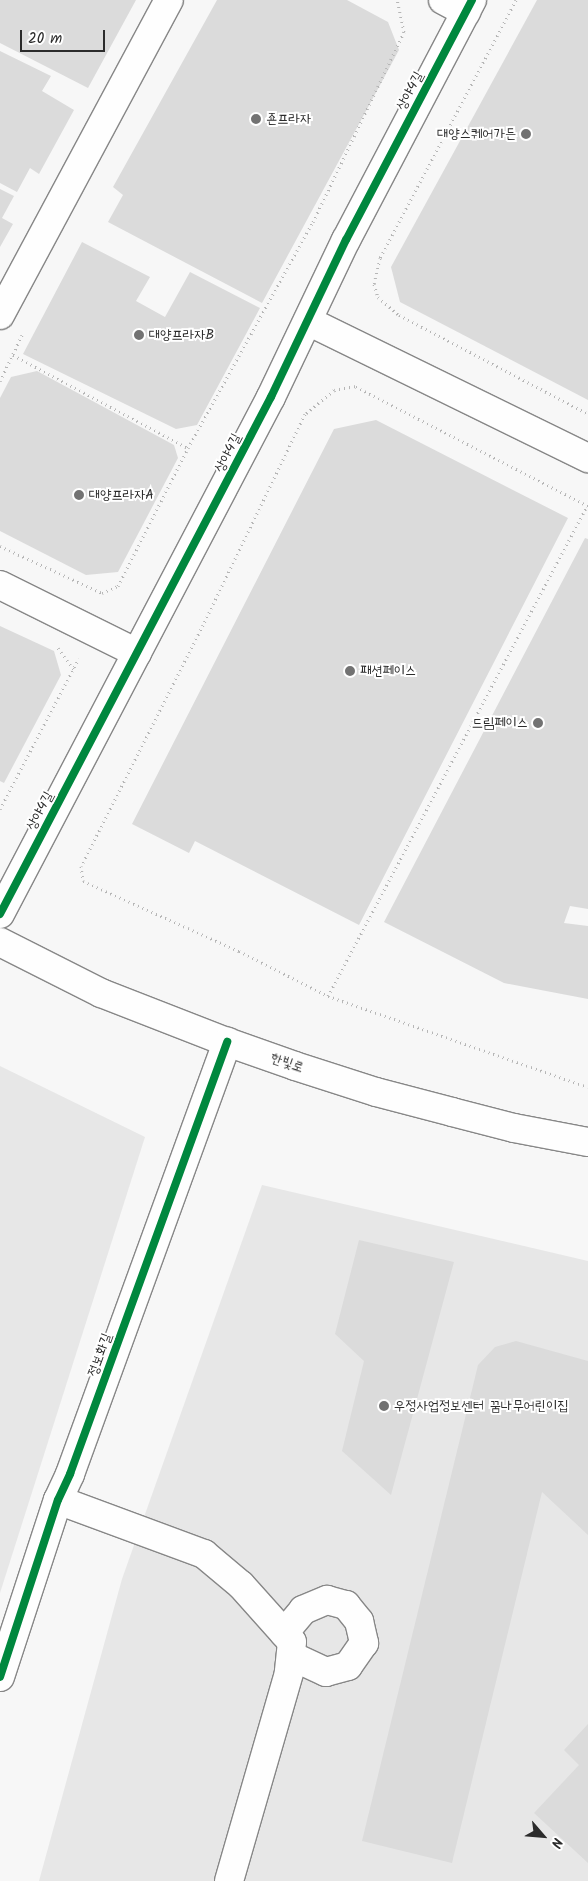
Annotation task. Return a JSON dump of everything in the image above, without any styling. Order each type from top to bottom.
[{"type":"street","points":[[0,316],[169,0]]},
{"type":"street","name":"상야4길","points":[[0,914],[138,653],[308,321],[460,4]]},
{"type":"street","points":[[308,321],[588,458]]},
{"type":"street","points":[[0,585],[138,653]]},
{"type":"street","name":"한빛로","points":[[0,942],[101,993],[227,1042],[386,1094],[514,1128],[588,1142]]},
{"type":"street","name":"정보화길","points":[[0,1677],[58,1500],[70,1474],[227,1042]]},
{"type":"street","points":[[58,1500],[204,1554],[241,1585],[288,1644],[289,1673],[229,1881]]},
{"type":"path","points":[[0,546],[102,593],[118,586],[188,448],[313,222],[404,32],[397,0]]},
{"type":"path","points":[[516,0],[380,258],[374,284],[378,297],[399,315],[588,414]]},
{"type":"path","points":[[12,356],[188,448]]},
{"type":"path","points":[[328,996],[588,506],[355,386],[334,390],[305,414],[203,625],[81,866],[83,880],[239,951],[328,996],[588,1087]]},
{"type":"path","points":[[52,645],[60,649],[73,669]]},
{"type":"path","points":[[0,809],[79,658]]},
{"type":"shaded area","points":[[0,1066],[145,1137],[0,1593]]},
{"type":"shaded area","points":[[262,1185],[588,1261],[588,1881],[39,1881],[122,1579]]},
{"type":"building","points":[[0,0],[136,0],[88,88],[0,43]]},
{"type":"building","name":"죤프라자","points":[[217,0],[347,0],[388,22],[399,50],[262,303],[108,222],[123,195],[113,187]]},
{"type":"building","name":"대양스퀘어가든","points":[[537,0],[588,0],[588,400],[400,302],[391,267]]},
{"type":"building","points":[[0,51],[51,76],[42,91],[74,110],[39,174],[30,168],[17,192],[0,183]]},
{"type":"building","points":[[0,189],[14,196],[2,218],[13,224],[0,247]]},
{"type":"building","name":"대양프라자B","points":[[82,242],[150,277],[136,301],[165,317],[190,272],[260,308],[197,425],[176,429],[23,354]]},
{"type":"building","name":"대양프라자A","points":[[37,371],[174,445],[178,458],[118,572],[86,575],[0,531],[0,398],[11,377]]},
{"type":"building","name":"패션페이스","points":[[376,420],[568,518],[359,925],[195,841],[189,853],[132,824],[334,429]]},
{"type":"building","name":"드림페이스","points":[[585,538],[588,539],[588,909],[570,906],[564,923],[588,926],[588,999],[504,983],[384,922]]},
{"type":"building","points":[[0,626],[54,651],[61,675],[4,783],[0,781]]},
{"type":"building","name":"우정사업정보센터 꿈나무어린이집","points":[[359,1240],[454,1262],[391,1495],[342,1451],[364,1361],[335,1334]]},
{"type":"building","points":[[516,1341],[588,1361],[588,1535],[542,1492],[452,1863],[362,1841],[478,1365],[495,1347]]},
{"type":"building","points":[[588,1724],[588,1863],[534,1813],[579,1765],[564,1750]]},
{"type":"cycle path","points":[[0,914],[271,397],[346,240],[472,0]]},
{"type":"cycle path","points":[[0,1677],[58,1500],[70,1474],[227,1042]]},
{"type":"place","name":"죤프라자","points":[[256,119]]},
{"type":"place","name":"대양스퀘어가든","points":[[526,134]]},
{"type":"place","name":"대양프라자B","points":[[139,335]]},
{"type":"place","name":"대양프라자A","points":[[79,495]]},
{"type":"place","name":"패션페이스","points":[[350,671]]},
{"type":"place","name":"드림페이스","points":[[538,723]]},
{"type":"place","name":"우정사업정보센터 꿈나무어린이집","points":[[384,1406]]}]
